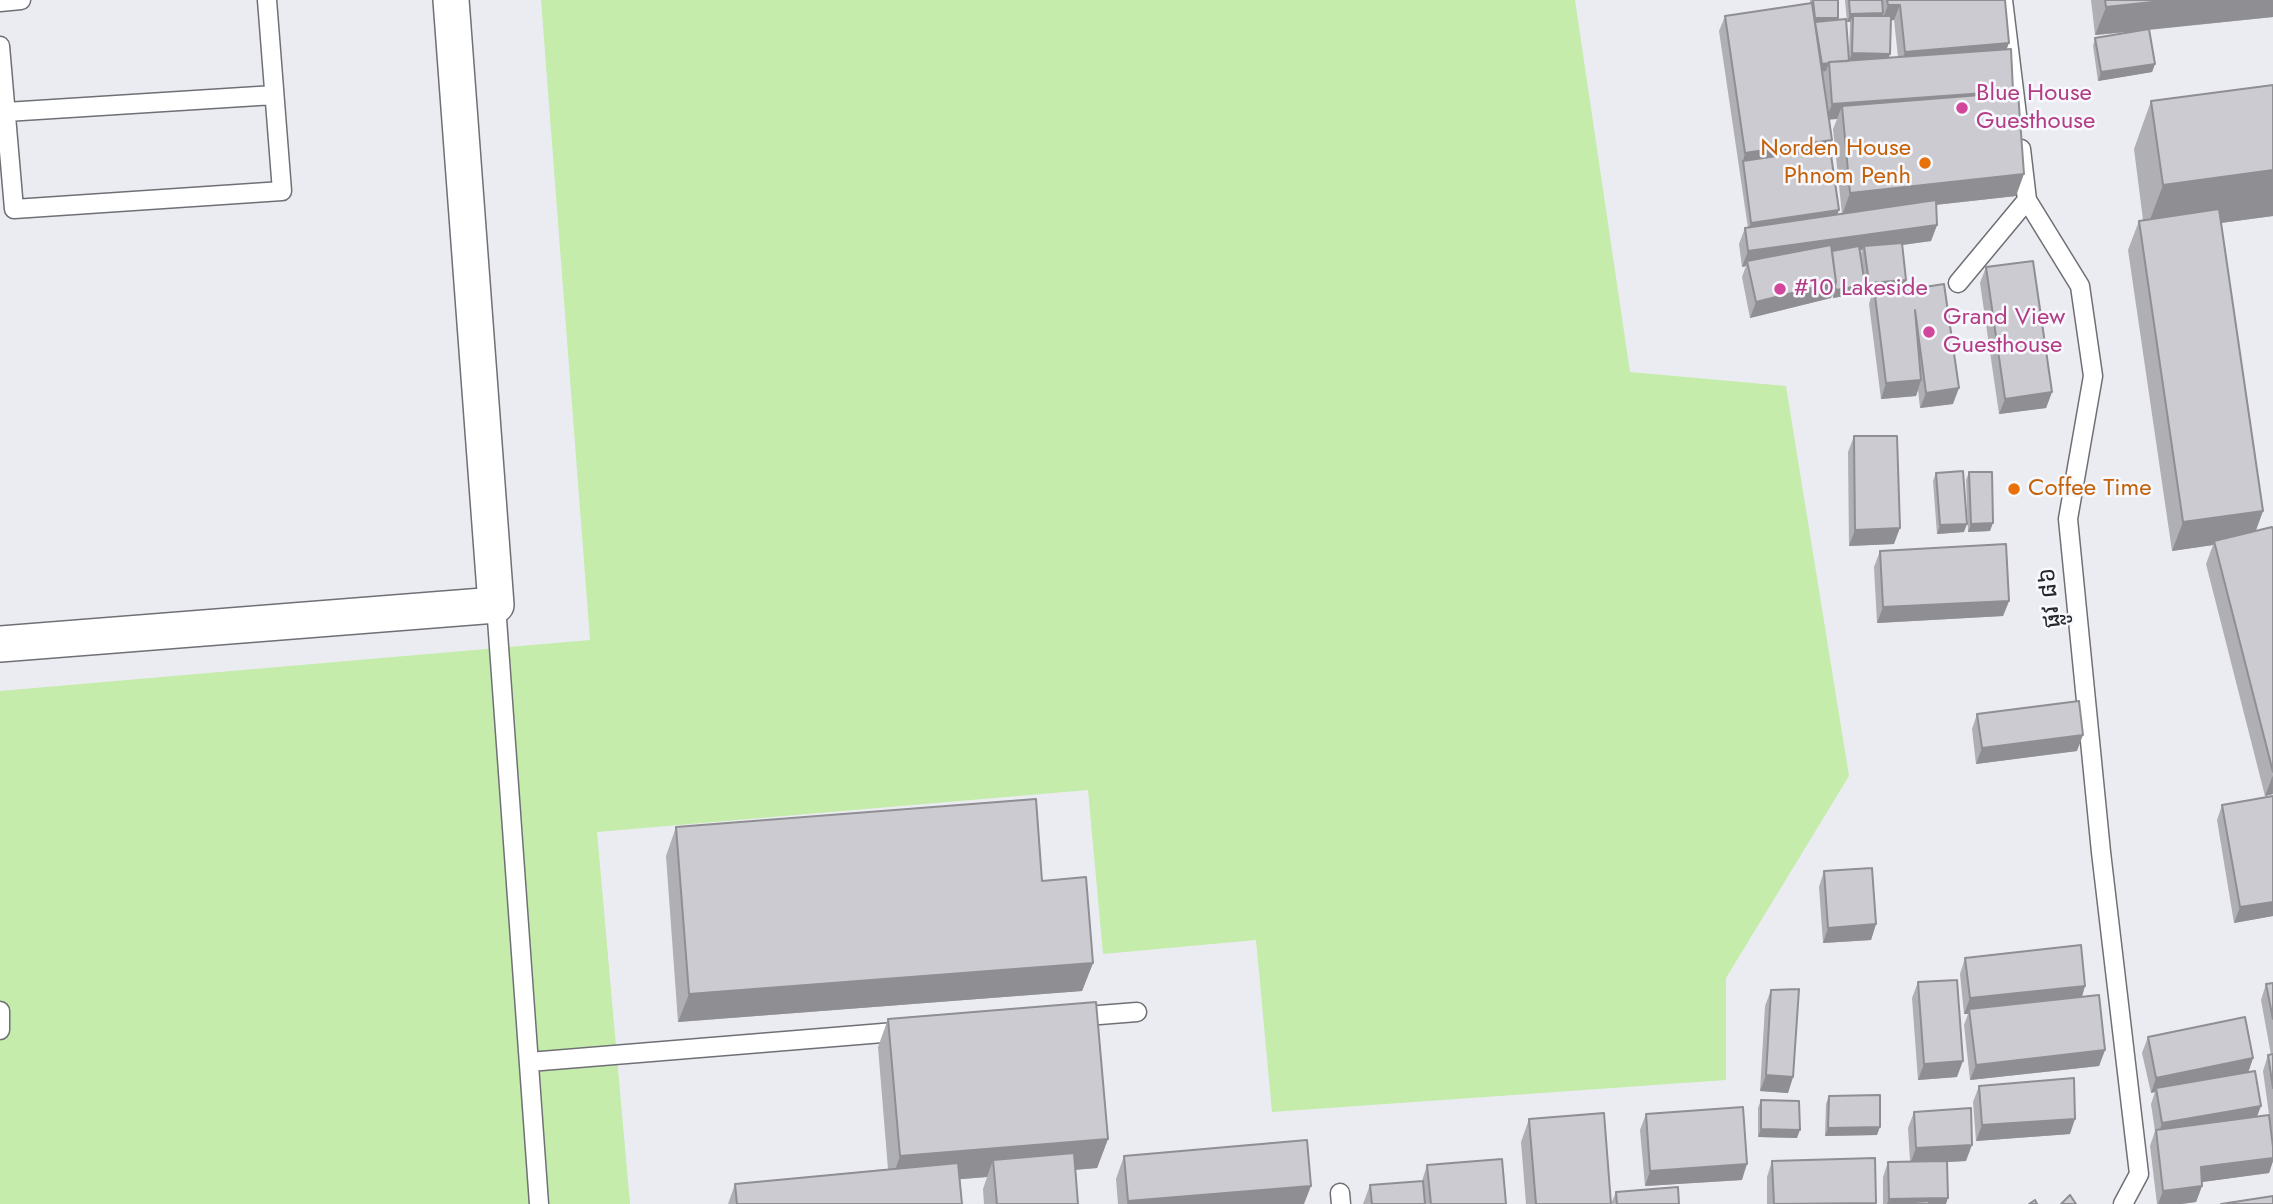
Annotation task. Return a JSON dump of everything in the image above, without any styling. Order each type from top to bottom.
[{"type":"street","points":[[0,644],[496,605],[451,0]]},
{"type":"lane","points":[[0,2],[22,0]]},
{"type":"lane","points":[[0,46],[14,209],[282,191],[267,0]]},
{"type":"lane","name":"ផ្លូវ ៨៦","points":[[2003,0],[2027,200],[2080,286],[2092,376],[2068,519],[2101,852],[2139,1174],[2123,1204]]},
{"type":"lane","points":[[6,112],[274,95]]},
{"type":"lane","points":[[1958,283],[2027,200]]},
{"type":"lane","points":[[496,605],[539,1204]]},
{"type":"lane","points":[[0,1011],[0,1031]]},
{"type":"lane","points":[[1054,1019],[1137,1012]]},
{"type":"lane","points":[[528,1062],[930,1029]]},
{"type":"green space","points":[[541,0],[1575,0],[1630,372],[1786,386],[1849,776],[1726,978],[1726,1080],[1272,1112],[1256,940],[1103,954],[1088,790],[597,832],[630,1204],[0,1204],[0,691],[590,640]]},
{"type":"building","points":[[1813,0],[1838,0],[1838,18],[1815,18]]},
{"type":"building","points":[[1849,0],[1882,0],[1883,13],[1850,14]]},
{"type":"building","points":[[1887,0],[2005,0],[2009,43],[1905,52],[1900,5],[1888,5]]},
{"type":"building","points":[[2105,0],[2171,0],[2106,7]]},
{"type":"building","points":[[1812,3],[1832,140],[1745,153],[1725,16]]},
{"type":"building","points":[[1853,16],[1891,16],[1890,54],[1852,53]]},
{"type":"building","points":[[1846,19],[1849,61],[1822,64],[1815,22]]},
{"type":"building","points":[[2149,29],[2155,64],[2101,72],[2095,38]]},
{"type":"building","points":[[2011,49],[2013,91],[1832,104],[1829,62]]},
{"type":"building","points":[[2273,85],[2273,170],[2163,185],[2151,101]]},
{"type":"building","name":"Norden House Phnom Penh","points":[[2018,92],[2024,174],[1850,193],[1842,106]]},
{"type":"building","points":[[1830,148],[1839,210],[1751,223],[1743,161]]},
{"type":"building","points":[[1936,200],[1937,225],[1748,251],[1745,228]]},
{"type":"building","points":[[2219,209],[2263,511],[2183,522],[2139,221]]},
{"type":"building","points":[[1902,243],[1906,280],[1869,283],[1864,246]]},
{"type":"building","points":[[1831,245],[1836,282],[1756,302],[1747,261]]},
{"type":"building","points":[[1859,246],[1865,285],[1836,290],[1832,251]]},
{"type":"building","points":[[2033,261],[2052,392],[2005,399],[1986,267]]},
{"type":"building","points":[[1911,283],[1912,289],[1944,284],[1959,388],[1926,393],[1915,310],[1921,380],[1886,383],[1874,288]]},
{"type":"building","points":[[1854,436],[1897,436],[1900,528],[1855,530]]},
{"type":"building","points":[[1963,471],[1967,524],[1940,525],[1936,473]]},
{"type":"building","points":[[1969,472],[1992,472],[1993,523],[1971,524]]},
{"type":"building","points":[[2272,527],[2273,530],[2273,772],[2214,541]]},
{"type":"building","points":[[2006,544],[2009,601],[1883,607],[1880,551]]},
{"type":"building","points":[[2079,701],[2083,735],[1982,748],[1977,714]]},
{"type":"building","points":[[2273,796],[2273,902],[2240,907],[2222,805]]},
{"type":"building","points":[[1036,799],[1042,881],[1086,877],[1093,963],[689,994],[676,827]]},
{"type":"building","points":[[1872,868],[1876,924],[1828,928],[1824,871]]},
{"type":"building","points":[[2081,945],[2085,986],[1970,998],[1965,958]]},
{"type":"building","points":[[1957,980],[1963,1061],[1924,1064],[1918,982]]},
{"type":"building","points":[[2273,983],[2273,1019],[2266,984]]},
{"type":"building","points":[[1799,989],[1793,1077],[1766,1075],[1771,990]]},
{"type":"building","points":[[2099,995],[2105,1050],[1976,1065],[1969,1009]]},
{"type":"building","points":[[1096,1002],[1108,1139],[900,1156],[888,1019]]},
{"type":"building","points":[[2245,1017],[2253,1058],[2156,1078],[2148,1037]]},
{"type":"building","points":[[2273,1054],[2273,1088],[2268,1055]]},
{"type":"building","points":[[2255,1071],[2261,1106],[2162,1123],[2156,1088]]},
{"type":"building","points":[[2074,1078],[2075,1119],[1982,1125],[1979,1086]]},
{"type":"building","points":[[1880,1095],[1880,1127],[1828,1128],[1829,1096]]},
{"type":"building","points":[[1761,1100],[1799,1101],[1800,1130],[1761,1129]]},
{"type":"building","points":[[1743,1107],[1747,1164],[1650,1171],[1646,1114]]},
{"type":"building","points":[[1971,1108],[1972,1145],[1916,1148],[1914,1112]]},
{"type":"building","points":[[1604,1113],[1611,1204],[1536,1204],[1529,1119]]},
{"type":"building","points":[[2269,1115],[2273,1158],[2201,1167],[2202,1186],[2163,1191],[2156,1130]]},
{"type":"building","points":[[1307,1140],[1311,1186],[1128,1201],[1124,1156]]},
{"type":"building","points":[[1074,1153],[1078,1204],[997,1204],[993,1160]]},
{"type":"building","points":[[1875,1158],[1876,1203],[1774,1204],[1772,1161]]},
{"type":"building","points":[[1502,1159],[1506,1204],[1431,1204],[1427,1165]]},
{"type":"building","points":[[1947,1161],[1948,1198],[1889,1199],[1888,1162]]},
{"type":"building","points":[[958,1163],[962,1204],[737,1204],[735,1184]]},
{"type":"building","points":[[1423,1181],[1425,1204],[1372,1204],[1370,1185]]},
{"type":"building","points":[[1678,1187],[1679,1204],[1617,1204],[1616,1192]]},
{"type":"building","points":[[2070,1195],[2076,1204],[2061,1204]]},
{"type":"building","points":[[2273,1196],[2273,1204],[2221,1204]]},
{"type":"building","points":[[1929,1201],[1929,1204],[1888,1204]]},
{"type":"place","name":"Blue House Guesthouse","points":[[1962,108]]},
{"type":"place","name":"Norden House Phnom Penh","points":[[1925,163]]},
{"type":"place","name":"#10 Lakeside","points":[[1780,289]]},
{"type":"place","name":"Grand View Guesthouse","points":[[1929,332]]},
{"type":"place","name":"Coffee Time","points":[[2014,489]]}]
